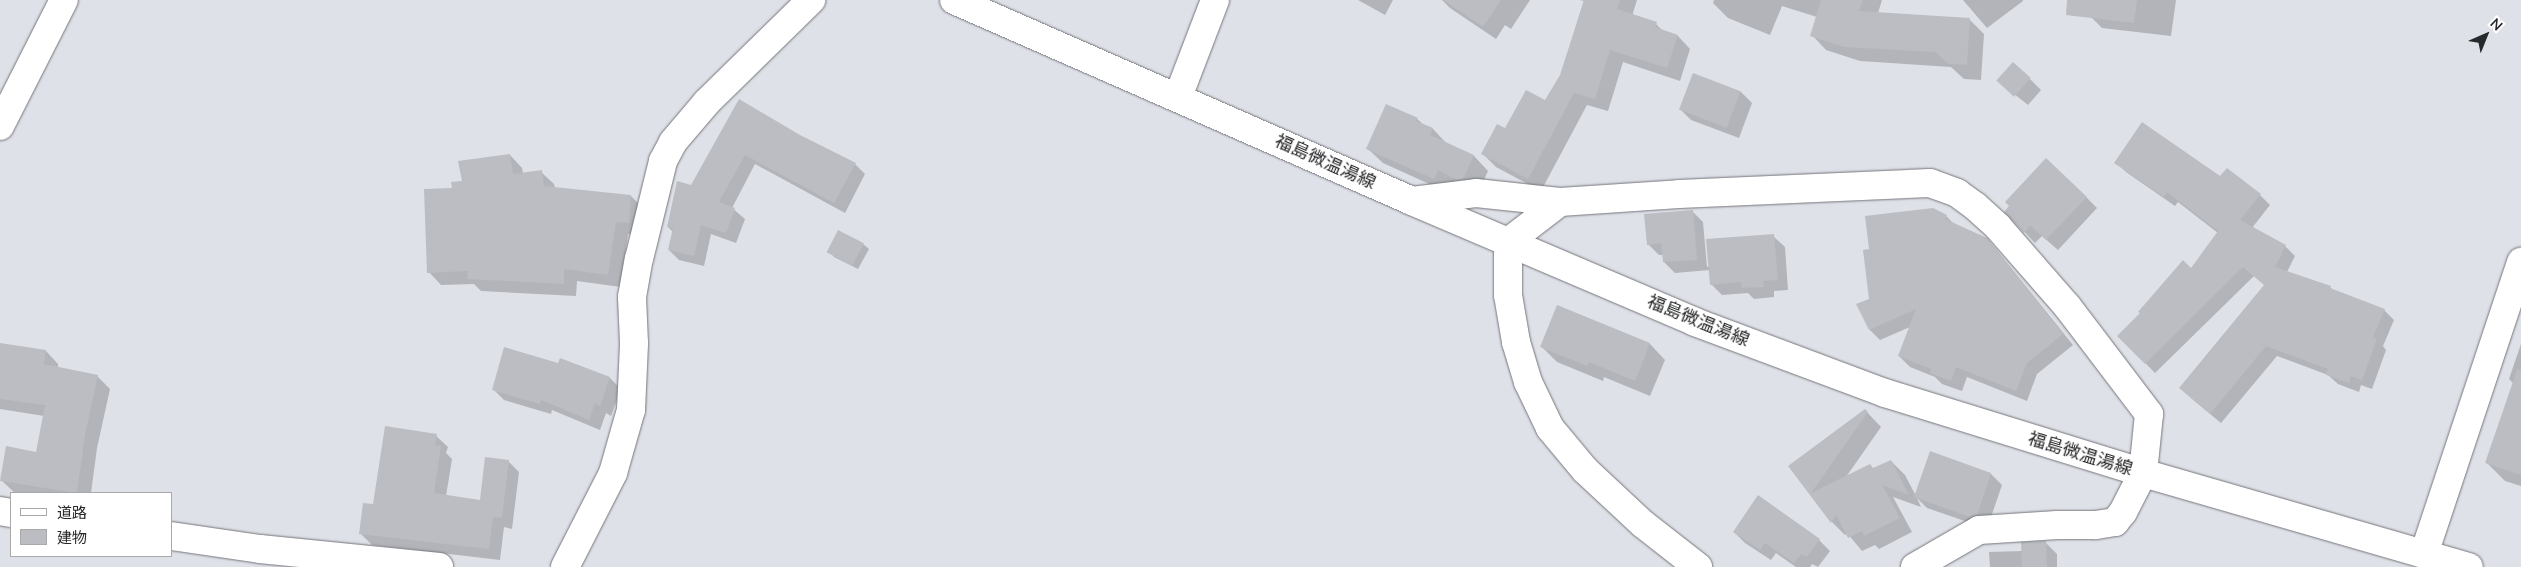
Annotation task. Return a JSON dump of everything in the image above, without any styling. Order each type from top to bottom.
[{"type":"street","points":[[0,126],[64,0]]},
{"type":"street","points":[[565,567],[613,473],[631,410],[634,343],[632,297],[639,259],[663,161],[673,142],[707,102],[811,0]]},
{"type":"street","name":"福島微温湯線","points":[[954,0],[1412,201],[1695,322],[1885,393],[2142,473],[2469,567]]},
{"type":"street","points":[[1178,97],[1215,0]]},
{"type":"street","points":[[1412,201],[1476,193],[1560,202],[1689,193],[1930,183],[1957,193],[1976,206],[1998,227],[2060,299],[2149,414],[2142,473],[2123,512],[2115,522],[2095,525],[2057,525],[1979,530],[1915,567]]},
{"type":"street","points":[[1560,202],[1508,242],[1508,295],[1516,342],[1528,382],[1550,428],[1593,477],[1643,524],[1698,567]]},
{"type":"street","points":[[2424,554],[2521,262]]},
{"type":"street","points":[[172,536],[260,549],[439,567]]},
{"type":"building","points":[[1443,0],[1501,0],[1483,27]]},
{"type":"building","points":[[1584,0],[1620,0],[1617,9],[1657,22],[1655,27],[1678,35],[1667,68],[1610,50],[1595,99],[1574,93],[1528,179],[1481,154],[1497,124],[1505,128],[1526,90],[1545,100],[1560,75]]},
{"type":"building","points":[[1821,0],[1863,0],[1859,11],[1970,18],[1967,65],[1949,64],[1935,52],[1844,47],[1810,36]]},
{"type":"building","points":[[2067,0],[2137,0],[2134,23],[2066,15]]},
{"type":"building","points":[[2013,62],[2031,78],[2014,97],[1996,81]]},
{"type":"building","points":[[1693,73],[1741,91],[1727,128],[1679,109]]},
{"type":"building","points":[[739,99],[800,135],[856,163],[834,203],[745,155],[719,202],[735,208],[726,233],[701,225],[694,256],[668,250],[673,228],[667,227],[677,181],[691,185]]},
{"type":"building","points":[[1386,104],[1418,118],[1416,121],[1433,128],[1430,135],[1474,155],[1463,179],[1457,180],[1438,170],[1434,179],[1366,149]]},
{"type":"building","points":[[2142,122],[2220,176],[2227,168],[2261,194],[2240,220],[2286,245],[2275,267],[2331,286],[2330,288],[2385,309],[2373,337],[2377,339],[2362,380],[2351,376],[2349,383],[2326,375],[2328,369],[2266,346],[2210,414],[2179,388],[2264,285],[2243,267],[2145,364],[2117,336],[2140,313],[2138,312],[2183,260],[2191,268],[2218,231],[2167,192],[2164,197],[2114,163]]},
{"type":"building","points":[[510,154],[513,174],[542,170],[544,186],[631,195],[629,223],[616,222],[608,275],[564,269],[564,284],[467,279],[468,271],[427,273],[424,189],[452,188],[451,182],[462,181],[458,161]]},
{"type":"building","points":[[2046,158],[2087,197],[2046,240],[2030,225],[2024,233],[2004,212],[2009,206],[2005,202]]},
{"type":"building","points":[[1933,208],[1947,215],[1945,219],[1987,238],[2063,334],[2027,363],[2016,391],[1956,367],[1951,381],[1930,373],[1931,369],[1898,356],[1916,309],[1869,330],[1856,304],[1869,299],[1863,250],[1869,249],[1865,216]]},
{"type":"building","points":[[1693,210],[1697,260],[1663,262],[1661,243],[1647,245],[1644,214]]},
{"type":"building","points":[[838,230],[864,243],[852,265],[827,252]]},
{"type":"building","points":[[1774,234],[1778,280],[1763,281],[1764,287],[1742,288],[1741,282],[1710,285],[1706,239]]},
{"type":"building","points":[[1557,305],[1650,343],[1635,381],[1589,362],[1587,366],[1540,347]]},
{"type":"building","points":[[0,343],[46,350],[44,364],[98,375],[85,435],[77,492],[0,481],[6,446],[36,452],[45,405],[0,399]]},
{"type":"building","points":[[504,347],[558,363],[560,358],[610,377],[600,406],[595,403],[589,420],[541,400],[540,404],[492,390]]},
{"type":"building","points":[[2517,370],[2521,370],[2521,475],[2485,463]]},
{"type":"building","points":[[1865,409],[1868,412],[1811,493],[1870,464],[1873,468],[1891,460],[1909,495],[1882,485],[1900,518],[1864,536],[1862,531],[1848,538],[1836,515],[1831,523],[1788,466]]},
{"type":"building","points":[[385,426],[437,434],[435,445],[441,446],[434,493],[480,500],[485,457],[509,460],[502,518],[493,517],[489,549],[359,534],[363,503],[373,504]]},
{"type":"building","points":[[1930,451],[1991,473],[1977,515],[1970,517],[1914,497]]},
{"type":"building","points":[[1758,495],[1820,539],[1807,557],[1801,554],[1794,563],[1765,543],[1760,550],[1733,532]]},
{"type":"building","points":[[2046,541],[2047,567],[2022,567],[2021,542]]}]
